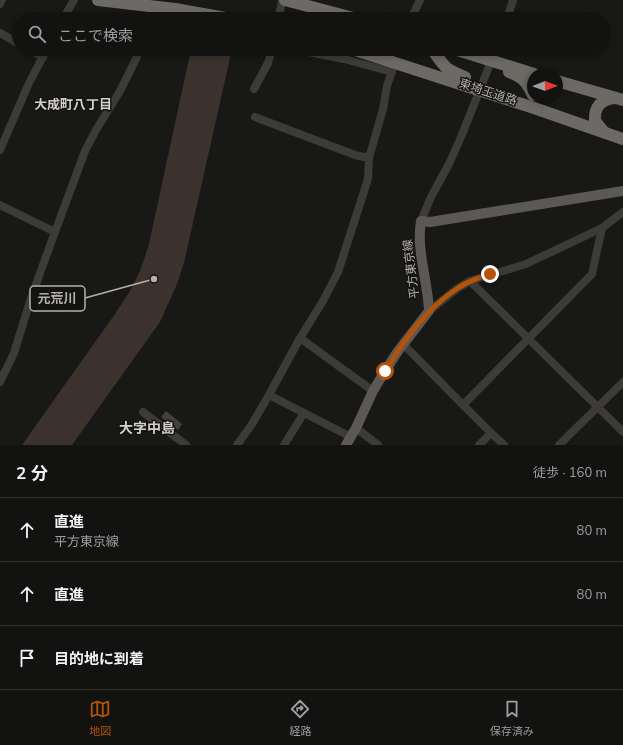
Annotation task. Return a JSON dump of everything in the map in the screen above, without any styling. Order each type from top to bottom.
[{"type":"highway","points":[[98,0],[192,12]]},
{"type":"highway","points":[[284,1],[329,12]]},
{"type":"highway","name":"東埼玉道路","points":[[368,56],[393,67],[479,90],[571,120],[623,139]]},
{"type":"highway","points":[[437,56],[444,67],[451,72],[471,80],[479,90]]},
{"type":"highway","points":[[476,56],[527,72]]},
{"type":"highway","points":[[491,61],[502,70],[522,78],[527,84]]},
{"type":"highway","points":[[563,82],[619,99]]},
{"type":"highway","points":[[604,132],[595,121],[595,111],[600,103],[605,100],[619,99]]},
{"type":"highway","points":[[540,104],[571,120]]},
{"type":"main road","points":[[611,193],[623,188]]},
{"type":"main road","points":[[421,221],[430,222],[623,191]]},
{"type":"main road","name":"平方東京線","points":[[351,437],[373,391],[392,359],[429,311],[423,271],[420,235],[421,221]]},
{"type":"street","points":[[0,4],[2,0]]},
{"type":"street","points":[[67,12],[74,0]]},
{"type":"street","points":[[414,12],[420,0]]},
{"type":"street","points":[[509,12],[513,0]]},
{"type":"street","points":[[280,12],[284,1]]},
{"type":"street","points":[[0,33],[12,40]]},
{"type":"street","points":[[0,382],[14,353],[31,298],[85,152],[96,130],[120,91],[137,56]]},
{"type":"street","points":[[254,90],[270,56]]},
{"type":"street","points":[[237,445],[252,424],[269,395],[338,272],[368,180],[369,158],[383,110],[393,67],[329,56]]},
{"type":"street","points":[[421,221],[461,137],[493,56]]},
{"type":"street","points":[[1,147],[29,83],[43,57]]},
{"type":"street","points":[[254,117],[355,155],[369,158]]},
{"type":"street","points":[[0,205],[55,232]]},
{"type":"street","points":[[429,311],[458,288],[470,281],[526,264],[602,228],[623,212]]},
{"type":"street","points":[[463,404],[592,274],[602,228]]},
{"type":"street","points":[[470,281],[527,339],[623,432]]},
{"type":"street","points":[[300,338],[373,391]]},
{"type":"street","points":[[403,344],[504,445]]},
{"type":"street","points":[[559,445],[623,382]]},
{"type":"street","points":[[269,395],[351,437],[378,445]]},
{"type":"street","points":[[143,412],[186,445]]},
{"type":"street","points":[[284,445],[304,413]]},
{"type":"street","points":[[479,445],[491,433]]},
{"type":"shaded area","points":[[189,56],[230,56],[184,263],[177,284],[160,322],[72,445],[22,445],[130,291],[140,271],[149,244]]},
{"type":"pier","points":[[200,0],[244,0],[241,12],[197,12]]},
{"type":"building","points":[[166,411],[182,424],[178,430],[161,417]]},
{"type":"place","name":"元荒川","points":[[154,279]]},
{"type":"district","name":"大成町八丁目","points":[[73,104]]},
{"type":"district","name":"大字中島","points":[[147,428]]},
{"type":"route","points":[[385,371],[398,351],[429,311],[458,288],[470,281],[490,274]]}]
